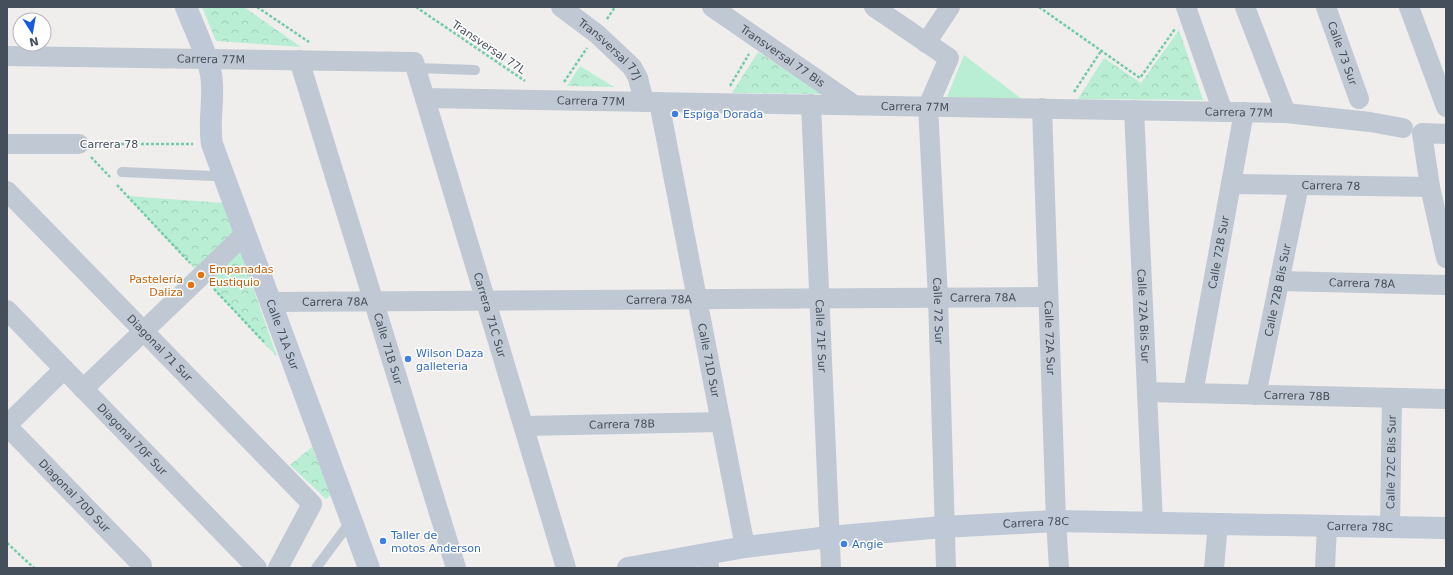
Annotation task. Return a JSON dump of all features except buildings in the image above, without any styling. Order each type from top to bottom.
[{"type":"street","name":"Calle 71A Sur","points":[[186,7],[210,74],[212,97],[209,128],[212,144],[368,568]]},
{"type":"street","name":"Transversal 77J","points":[[561,7],[597,34],[636,73],[651,102]]},
{"type":"street","name":"Transversal 77 Bis","points":[[712,7],[854,105]]},
{"type":"street","points":[[874,7],[926,43],[950,7]]},
{"type":"street","points":[[1246,7],[1286,113]]},
{"type":"street","name":"Calle 73 Sur","points":[[1326,7],[1359,99]]},
{"type":"street","points":[[1409,7],[1446,107]]},
{"type":"street","points":[[1187,10],[1223,112]]},
{"type":"street","name":"Calle 72 Sur","points":[[926,43],[949,58],[928,106],[938,298],[943,527],[946,568]]},
{"type":"street","name":"Carrera 77M","points":[[7,56],[206,60],[299,60],[415,65]]},
{"type":"street","name":"Calle 71B Sur","points":[[299,60],[456,568]]},
{"type":"street","name":"Carrera 71C Sur","points":[[415,65],[566,568]]},
{"type":"street","name":"Carrera 77M","points":[[425,98],[1286,113],[1370,122],[1403,128]]},
{"type":"street","name":"Calle 71D Sur","points":[[651,102],[697,299],[745,547]]},
{"type":"street","name":"Calle 71F Sur","points":[[811,104],[831,568]]},
{"type":"street","name":"Calle 72A Sur","points":[[1042,108],[1056,521],[1059,568]]},
{"type":"street","name":"Calle 72A Bis Sur","points":[[1134,110],[1153,522]]},
{"type":"street","name":"Calle 72B Sur","points":[[1193,393],[1244,112]]},
{"type":"street","points":[[1446,134],[1422,133],[1430,187],[1446,258]]},
{"type":"street","name":"Carrera 78","points":[[7,144],[78,144]]},
{"type":"street","name":"Carrera 78","points":[[1231,184],[1430,187]]},
{"type":"street","name":"Calle 72B Bis Sur","points":[[1256,395],[1299,185]]},
{"type":"street","name":"Diagonal 71 Sur","points":[[7,191],[312,504],[278,568]]},
{"type":"street","points":[[83,389],[245,234]]},
{"type":"street","name":"Carrera 78A","points":[[1279,282],[1446,285]]},
{"type":"street","name":"Carrera 78A","points":[[270,302],[373,300],[486,301],[1048,297]]},
{"type":"street","name":"Diagonal 70F Sur","points":[[7,310],[257,568]]},
{"type":"street","points":[[7,425],[64,369]]},
{"type":"street","name":"Carrera 78B","points":[[1147,392],[1446,399]]},
{"type":"street","name":"Calle 72C Bis Sur","points":[[1390,526],[1392,398]]},
{"type":"street","name":"Carrera 78B","points":[[524,426],[721,422]]},
{"type":"street","name":"Diagonal 70D Sur","points":[[7,425],[142,565]]},
{"type":"street","name":"Carrera 78C","points":[[628,568],[709,561],[745,547],[829,537],[943,527],[1056,521],[1446,528]]},
{"type":"street","points":[[1214,568],[1218,523]]},
{"type":"street","points":[[1324,568],[1327,525]]},
{"type":"lane","points":[[415,65],[475,70]]},
{"type":"lane","points":[[1403,128],[1422,133]]},
{"type":"lane","points":[[122,172],[213,176],[223,174]]},
{"type":"lane","points":[[316,568],[351,521]]},
{"type":"path","points":[[257,7],[313,44]]},
{"type":"path","name":"Transversal 77L","points":[[416,7],[526,82]]},
{"type":"path","points":[[552,100],[615,7]]},
{"type":"path","points":[[1039,7],[1140,78],[1187,10]]},
{"type":"path","points":[[719,103],[759,39]]},
{"type":"path","points":[[1062,108],[1101,51]]},
{"type":"path","name":"Carrera 78","points":[[78,144],[212,144]]},
{"type":"path","points":[[7,543],[34,568]]},
{"type":"green space","points":[[202,7],[244,7],[301,47],[216,41]]},
{"type":"green space","points":[[1179,30],[1203,100],[1078,99],[1104,58],[1141,83]]},
{"type":"green space","points":[[758,52],[824,94],[732,93]]},
{"type":"green space","points":[[964,55],[1022,99],[947,97]]},
{"type":"green space","points":[[580,66],[614,87],[567,86]]},
{"type":"green space","points":[[127,196],[224,203],[277,357]]},
{"type":"green space","points":[[312,447],[331,495],[326,499],[290,465]]},
{"type":"place","name":"Espiga Dorada","points":[[675,114]]},
{"type":"place","name":"Empanadas Eustiquio","points":[[201,275]]},
{"type":"place","name":"Pastelería Daliza","points":[[191,285]]},
{"type":"place","name":"Wilson Daza galleteria","points":[[408,359]]},
{"type":"place","name":"Taller de motos Anderson","points":[[383,541]]},
{"type":"place","name":"Angie","points":[[844,544]]}]
